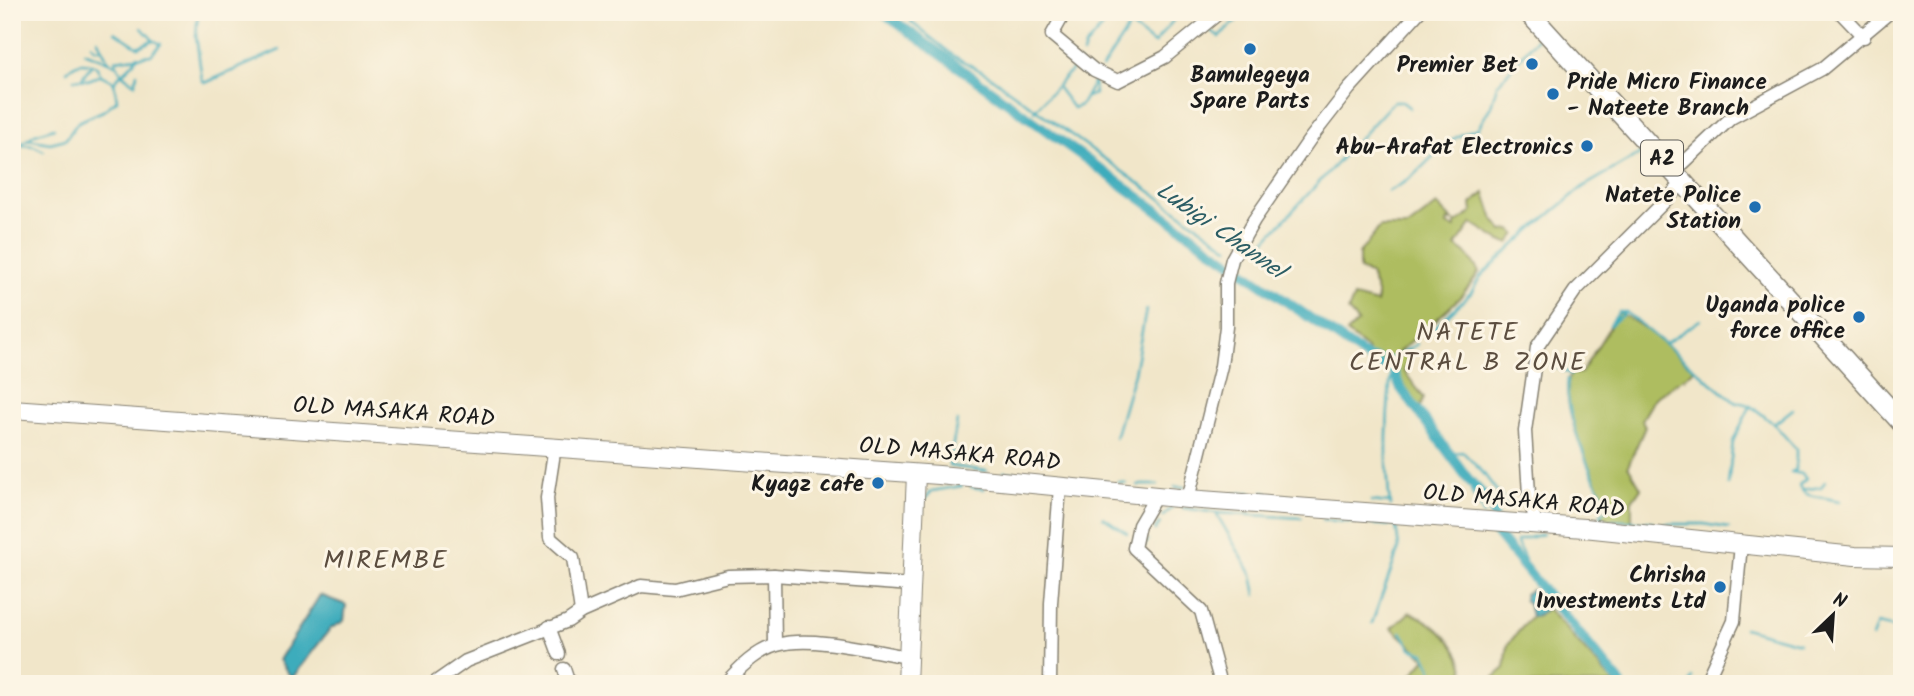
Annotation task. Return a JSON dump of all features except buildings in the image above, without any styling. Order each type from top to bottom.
[{"type":"main road","name":"A2","points":[[1528,12],[1900,421]]},
{"type":"main road","name":"OLD MASAKA ROAD","points":[[12,409],[915,474],[1902,557]]},
{"type":"main road","points":[[907,684],[915,474]]},
{"type":"street","points":[[1065,12],[1052,36],[1094,70],[1118,81],[1165,57],[1220,12]]},
{"type":"street","points":[[1188,499],[1221,366],[1230,263],[1254,220],[1310,139],[1357,79],[1419,12]]},
{"type":"street","points":[[1840,12],[1864,37]]},
{"type":"street","points":[[1536,525],[1528,487],[1525,431],[1537,347],[1575,291],[1731,118],[1822,69],[1864,37],[1890,12]]},
{"type":"street","points":[[555,446],[547,498],[550,538],[573,558],[581,612]]},
{"type":"street","points":[[1050,684],[1051,603],[1060,486]]},
{"type":"street","points":[[1156,496],[1139,525],[1134,548],[1201,611],[1221,684]]},
{"type":"street","points":[[1705,684],[1734,621],[1741,544]]},
{"type":"street","points":[[774,575],[775,645]]},
{"type":"street","points":[[433,684],[460,664],[568,621],[581,612],[640,586],[675,589],[715,578],[774,575],[911,585]]},
{"type":"street","points":[[549,627],[559,654]]},
{"type":"street","points":[[725,684],[741,666],[775,645],[795,642],[908,657]]},
{"type":"street","points":[[565,669],[569,684]]},
{"type":"green space","points":[[1485,193],[1494,220],[1503,231],[1511,230],[1516,234],[1509,243],[1500,241],[1472,223],[1456,246],[1468,255],[1479,272],[1452,305],[1399,352],[1410,352],[1404,371],[1424,398],[1419,410],[1400,387],[1392,367],[1376,364],[1370,359],[1367,349],[1347,333],[1358,322],[1348,311],[1354,297],[1377,303],[1377,293],[1370,274],[1359,270],[1359,253],[1380,227],[1408,227],[1437,205],[1453,221],[1448,220],[1447,225],[1455,228],[1455,224],[1472,212],[1471,204]]},
{"type":"green space","points":[[1619,312],[1643,327],[1642,325],[1695,370],[1655,398],[1642,420],[1645,427],[1628,466],[1641,488],[1632,501],[1632,521],[1602,520],[1601,513],[1611,507],[1587,462],[1569,402],[1568,385],[1571,374],[1581,373]]},
{"type":"green space","points":[[1547,608],[1615,684],[1492,684],[1493,678],[1505,668],[1508,644],[1531,617],[1538,616]]},
{"type":"green space","points":[[1410,612],[1431,624],[1449,640],[1461,661],[1465,684],[1404,684],[1426,659],[1392,628]]},
{"type":"water","points":[[1531,590],[1547,608],[1538,616],[1531,617],[1528,603],[1524,600],[1525,594]]},
{"type":"water","points":[[320,595],[346,605],[344,621],[330,629],[292,678],[279,660]]},
{"type":"waterway","points":[[198,12],[196,36],[202,80],[205,83],[280,50]]},
{"type":"waterway","name":"Lubigi Channel","points":[[882,12],[1201,242],[1376,364],[1392,367],[1400,387],[1469,480],[1491,503],[1494,516]]},
{"type":"waterway","points":[[914,12],[911,22],[954,56],[988,75],[1229,248]]},
{"type":"waterway","points":[[1083,54],[1085,47],[1115,12]]},
{"type":"waterway","points":[[1102,68],[1139,12]]},
{"type":"waterway","points":[[1131,26],[1154,44],[1180,12]]},
{"type":"waterway","points":[[1186,12],[1202,22]]},
{"type":"waterway","points":[[1206,27],[1219,37],[1245,12]]},
{"type":"waterway","points":[[142,28],[153,40]]},
{"type":"waterway","points":[[115,32],[138,47],[153,40],[161,44],[151,55],[115,60],[121,73],[135,84],[137,73]]},
{"type":"waterway","points":[[1388,191],[1412,176],[1450,141],[1478,128],[1491,106],[1497,85],[1538,37]]},
{"type":"waterway","points":[[97,39],[109,62]]},
{"type":"waterway","points":[[91,44],[95,49],[101,49]]},
{"type":"waterway","points":[[84,52],[114,64]]},
{"type":"waterway","points":[[28,139],[50,143],[66,139],[78,122],[103,111],[117,100],[114,82],[133,64],[137,56]]},
{"type":"waterway","points":[[1034,111],[1079,62]]},
{"type":"waterway","points":[[67,71],[77,64],[87,63],[96,66],[101,75]]},
{"type":"waterway","points":[[82,78],[92,64]]},
{"type":"waterway","points":[[74,79],[88,80],[101,75],[114,82]]},
{"type":"waterway","points":[[1058,88],[1073,108],[1081,105],[1097,76]]},
{"type":"waterway","points":[[1086,97],[1095,94],[1094,81]]},
{"type":"waterway","points":[[1263,243],[1394,101],[1401,101],[1410,108]]},
{"type":"waterway","points":[[20,145],[35,134],[54,128]]},
{"type":"waterway","points":[[20,145],[34,146],[44,151]]},
{"type":"waterway","points":[[1429,333],[1471,293],[1481,276],[1531,230],[1583,187],[1643,152]]},
{"type":"waterway","points":[[1245,259],[1249,256]]},
{"type":"waterway","points":[[1115,438],[1134,373],[1146,310]]},
{"type":"waterway","points":[[1626,312],[1610,325],[1619,312],[1626,312],[1736,403],[1751,407],[1774,424],[1793,409]]},
{"type":"waterway","points":[[1666,343],[1700,320]]},
{"type":"waterway","points":[[1364,354],[1394,358],[1417,344]]},
{"type":"waterway","points":[[1545,362],[1571,374]]},
{"type":"waterway","points":[[1390,506],[1387,436],[1392,367]]},
{"type":"waterway","points":[[1568,379],[1570,408],[1580,445],[1596,482],[1611,507],[1601,513],[1602,520]]},
{"type":"waterway","points":[[1728,485],[1733,441],[1750,407]]},
{"type":"waterway","points":[[957,421],[949,466],[987,471]]},
{"type":"waterway","points":[[1774,424],[1796,449],[1796,470],[1791,472],[1802,474],[1806,479],[1799,485],[1802,490],[1821,487],[1825,482]]},
{"type":"waterway","points":[[1451,453],[1463,452],[1484,474],[1510,509]]},
{"type":"waterway","points":[[1004,472],[1047,476]]},
{"type":"waterway","points":[[1060,478],[1084,480]]},
{"type":"waterway","points":[[1097,480],[1106,481]]},
{"type":"waterway","points":[[1469,480],[1472,493],[1484,515]]},
{"type":"waterway","points":[[1118,482],[1126,483]]},
{"type":"waterway","points":[[1138,485],[1158,485]]},
{"type":"waterway","points":[[925,499],[932,491],[962,486]]},
{"type":"waterway","points":[[971,487],[984,489]]},
{"type":"waterway","points":[[1175,487],[1184,487]]},
{"type":"waterway","points":[[1233,494],[1250,492]]},
{"type":"waterway","points":[[1263,492],[1283,498]]},
{"type":"waterway","points":[[1803,492],[1840,501]]},
{"type":"waterway","points":[[1371,501],[1389,503]]},
{"type":"waterway","points":[[1163,516],[1172,508]]},
{"type":"waterway","points":[[1183,508],[1216,513],[1252,575],[1256,595]]},
{"type":"waterway","points":[[1216,513],[1302,518]]},
{"type":"waterway","points":[[1103,517],[1127,533]]},
{"type":"waterway","points":[[1323,520],[1396,526],[1399,548],[1372,623]]},
{"type":"waterway","points":[[1594,520],[1653,522]]},
{"type":"waterway","points":[[1155,530],[1160,523]]},
{"type":"waterway","points":[[1664,524],[1704,524],[1729,528]]},
{"type":"waterway","name":"Lubigi Channel","points":[[1495,532],[1621,684]]},
{"type":"waterway","points":[[1523,567],[1525,560],[1516,541],[1543,534]]},
{"type":"waterway","points":[[1144,546],[1148,540]]},
{"type":"waterway","points":[[1872,637],[1877,624],[1902,630]]},
{"type":"waterway","points":[[1744,628],[1799,643]]},
{"type":"waterway","points":[[1401,632],[1411,648],[1424,653],[1434,674],[1441,674],[1450,681]]},
{"type":"waterway","points":[[1899,650],[1902,644]]},
{"type":"waterway","points":[[1690,684],[1693,678]]},
{"type":"place","name":"Bamulegeya Spare Parts","points":[[1250,49]]},
{"type":"place","name":"Premier Bet","points":[[1532,64]]},
{"type":"place","name":"Pride Micro Finance - Nateete Branch","points":[[1553,94]]},
{"type":"place","name":"Abu-Arafat Electronics","points":[[1587,146]]},
{"type":"place","name":"Natete Police Station","points":[[1755,207]]},
{"type":"place","name":"Uganda police force office","points":[[1859,317]]},
{"type":"place","name":"Kyagz cafe","points":[[878,483]]},
{"type":"place","name":"Chrisha Investments Ltd","points":[[1720,587]]},
{"type":"district","name":"NATETE CENTRAL B ZONE","points":[[1468,346]]},
{"type":"district","name":"MIREMBE","points":[[386,559]]}]
